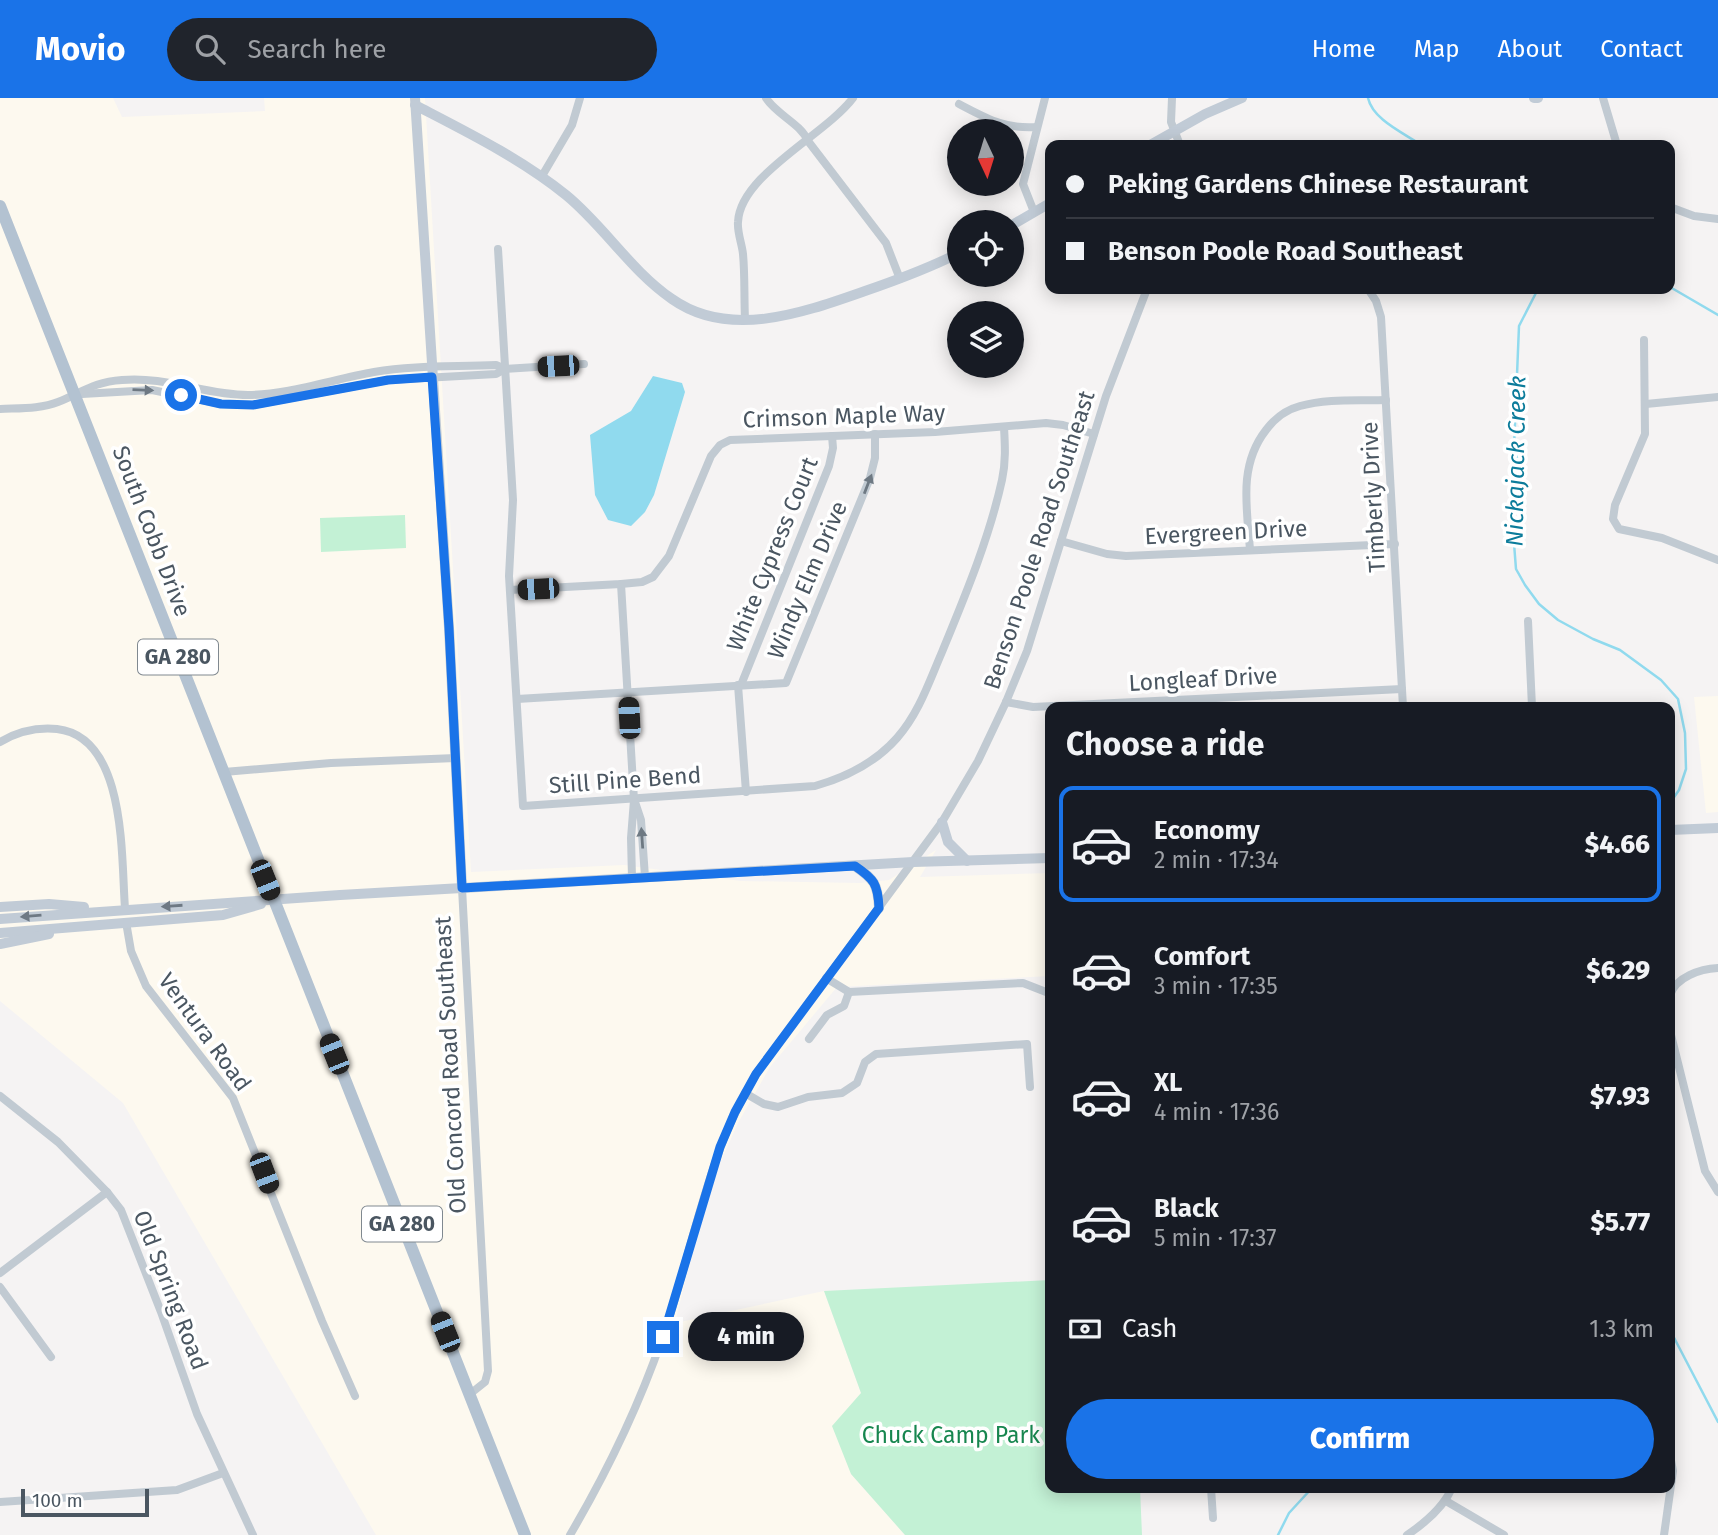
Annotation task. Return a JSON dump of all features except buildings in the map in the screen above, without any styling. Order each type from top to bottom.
[{"type":"main road","name":"South Cobb Drive","points":[[0,206],[525,1535]]},
{"type":"street","points":[[542,176],[572,125],[580,98]]},
{"type":"street","points":[[766,98],[779,114],[804,132],[808,141],[886,243],[900,279]]},
{"type":"street","points":[[745,319],[743,254],[738,221],[745,199],[757,181],[808,141],[853,98]]},
{"type":"street","points":[[1034,212],[1023,184],[1045,98]]},
{"type":"street","points":[[1172,98],[1171,122],[1178,140]]},
{"type":"street","points":[[1159,140],[1205,114],[1242,98]]},
{"type":"street","points":[[1603,98],[1616,140]]},
{"type":"street","points":[[415,102],[542,176],[590,217],[640,271],[669,297],[705,316],[745,319],[790,316],[900,279],[947,258]]},
{"type":"street","name":"Old Concord Road Southeast","points":[[415,102],[456,758],[488,1371],[485,1382],[470,1394]]},
{"type":"street","points":[[959,104],[992,121],[1015,128],[1037,127]]},
{"type":"street","points":[[1024,218],[1045,206]]},
{"type":"street","points":[[1675,209],[1694,216],[1718,219]]},
{"type":"street","name":"Still Pine Bend","points":[[498,248],[513,500],[510,590],[523,806],[816,786],[860,769],[883,752],[909,723],[971,583],[1002,481],[1006,453],[1004,427]]},
{"type":"street","name":"Benson Poole Road Southeast","points":[[570,1535],[626,1432],[646,1385],[673,1307],[722,1143],[745,1094],[756,1074],[942,822],[978,761],[1006,702],[1034,632],[1106,396],[1145,294]]},
{"type":"street","name":"Timberly Drive","points":[[1371,294],[1381,317],[1403,702]]},
{"type":"street","points":[[1644,340],[1644,439],[1615,505],[1615,525],[1623,531],[1662,538],[1718,560]]},
{"type":"street","points":[[0,409],[55,403],[75,394],[142,390],[168,392],[221,404],[253,405],[431,373],[471,371],[496,365],[505,369],[584,364]]},
{"type":"street","points":[[1646,404],[1718,397]]},
{"type":"street","points":[[1250,550],[1246,476],[1252,452],[1275,419],[1286,411],[1310,404],[1387,400]]},
{"type":"street","name":"Crimson Maple Way","points":[[510,590],[648,580],[662,568],[708,462],[720,445],[738,438],[832,436],[1054,424],[1094,433]]},
{"type":"street","name":"Windy Elm Drive","points":[[517,699],[786,682],[870,478],[875,458],[875,434]]},
{"type":"street","name":"White Cypress Court","points":[[740,685],[829,466],[833,448],[832,436]]},
{"type":"street","name":"Evergreen Drive","points":[[1061,541],[1107,554],[1126,556],[1395,544]]},
{"type":"street","points":[[621,584],[634,800],[632,878]]},
{"type":"street","points":[[1528,621],[1532,702]]},
{"type":"street","points":[[740,685],[746,792]]},
{"type":"street","name":"Longleaf Drive","points":[[1144,702],[1402,689]]},
{"type":"street","name":"Longleaf Drive","points":[[1006,702],[1045,707]]},
{"type":"street","points":[[0,742],[19,733],[47,728],[64,730],[78,736],[94,750],[107,774],[119,820],[125,908]]},
{"type":"street","points":[[224,772],[331,763],[456,758]]},
{"type":"street","points":[[634,800],[641,820],[645,877]]},
{"type":"street","points":[[942,822],[948,842],[967,861]]},
{"type":"street","points":[[1675,830],[1718,828]]},
{"type":"street","points":[[0,919],[125,908],[645,877],[1045,858]]},
{"type":"street","points":[[855,866],[875,883],[879,892],[879,908]]},
{"type":"street","points":[[0,933],[223,915],[273,900]]},
{"type":"street","points":[[0,907],[49,904],[111,909]]},
{"type":"street","name":"Ventura Road","points":[[127,922],[131,951],[146,986],[233,1098],[322,1321],[355,1396]]},
{"type":"street","points":[[0,944],[74,927]]},
{"type":"street","points":[[1675,987],[1688,976],[1709,968],[1718,968]]},
{"type":"street","points":[[826,978],[849,992],[1023,983],[1045,992]]},
{"type":"street","points":[[809,1039],[827,1015],[844,1006],[849,992]]},
{"type":"street","points":[[745,1094],[764,1104],[782,1107],[808,1097],[846,1091],[860,1078],[865,1062],[876,1054],[1027,1044],[1030,1087]]},
{"type":"street","points":[[1675,1051],[1705,1171],[1718,1192]]},
{"type":"street","name":"Old Spring Road","points":[[0,1096],[58,1142],[121,1210],[197,1414],[253,1535]]},
{"type":"street","points":[[0,1273],[107,1192]]},
{"type":"street","points":[[0,1287],[51,1357]]},
{"type":"street","points":[[0,1503],[177,1490],[223,1473]]},
{"type":"street","points":[[1211,1493],[1213,1518]]},
{"type":"street","points":[[1407,1535],[1446,1501],[1450,1493]]},
{"type":"street","points":[[1664,1535],[1670,1493]]},
{"type":"street","points":[[1446,1501],[1504,1535]]},
{"type":"shaded area","points":[[0,98],[113,98],[122,117],[265,111],[264,98],[425,98],[471,872],[624,865],[741,881],[860,883],[889,880],[936,850],[920,877],[1045,873],[1045,976],[837,987],[770,1067],[738,1123],[706,1194],[675,1323],[824,1291],[861,1393],[851,1474],[905,1535],[376,1535],[123,1103],[0,1001]]},
{"type":"shaded area","points":[[1718,696],[1718,812],[1706,813],[1694,697]]},
{"type":"green space","points":[[405,515],[406,548],[321,552],[320,518]]},
{"type":"green space","name":"Chuck Camp Park","points":[[1045,1280],[1045,1493],[1140,1493],[1142,1535],[905,1535],[851,1474],[832,1426],[861,1393],[824,1291]]},
{"type":"water","points":[[653,376],[682,383],[685,392],[654,495],[645,512],[631,526],[608,520],[595,495],[590,435],[631,411]]},
{"type":"waterway","name":"Nickajack Creek","points":[[1368,98],[1382,119],[1413,140]]},
{"type":"waterway","points":[[1675,290],[1718,315]]},
{"type":"waterway","name":"Nickajack Creek","points":[[1535,294],[1519,326],[1514,448],[1517,458],[1512,518],[1516,569],[1539,604],[1558,620],[1620,650],[1661,680],[1678,699],[1685,733],[1686,769],[1675,796]]},
{"type":"waterway","name":"Nickajack Creek","points":[[1675,1340],[1718,1422]]},
{"type":"waterway","points":[[1278,1535],[1289,1513],[1307,1493]]},
{"type":"route","points":[[181,395],[221,404],[253,405],[388,380],[432,377],[449,628],[462,888],[855,866],[875,883],[879,892],[879,908],[756,1074],[735,1112],[720,1147],[663,1337]]}]
